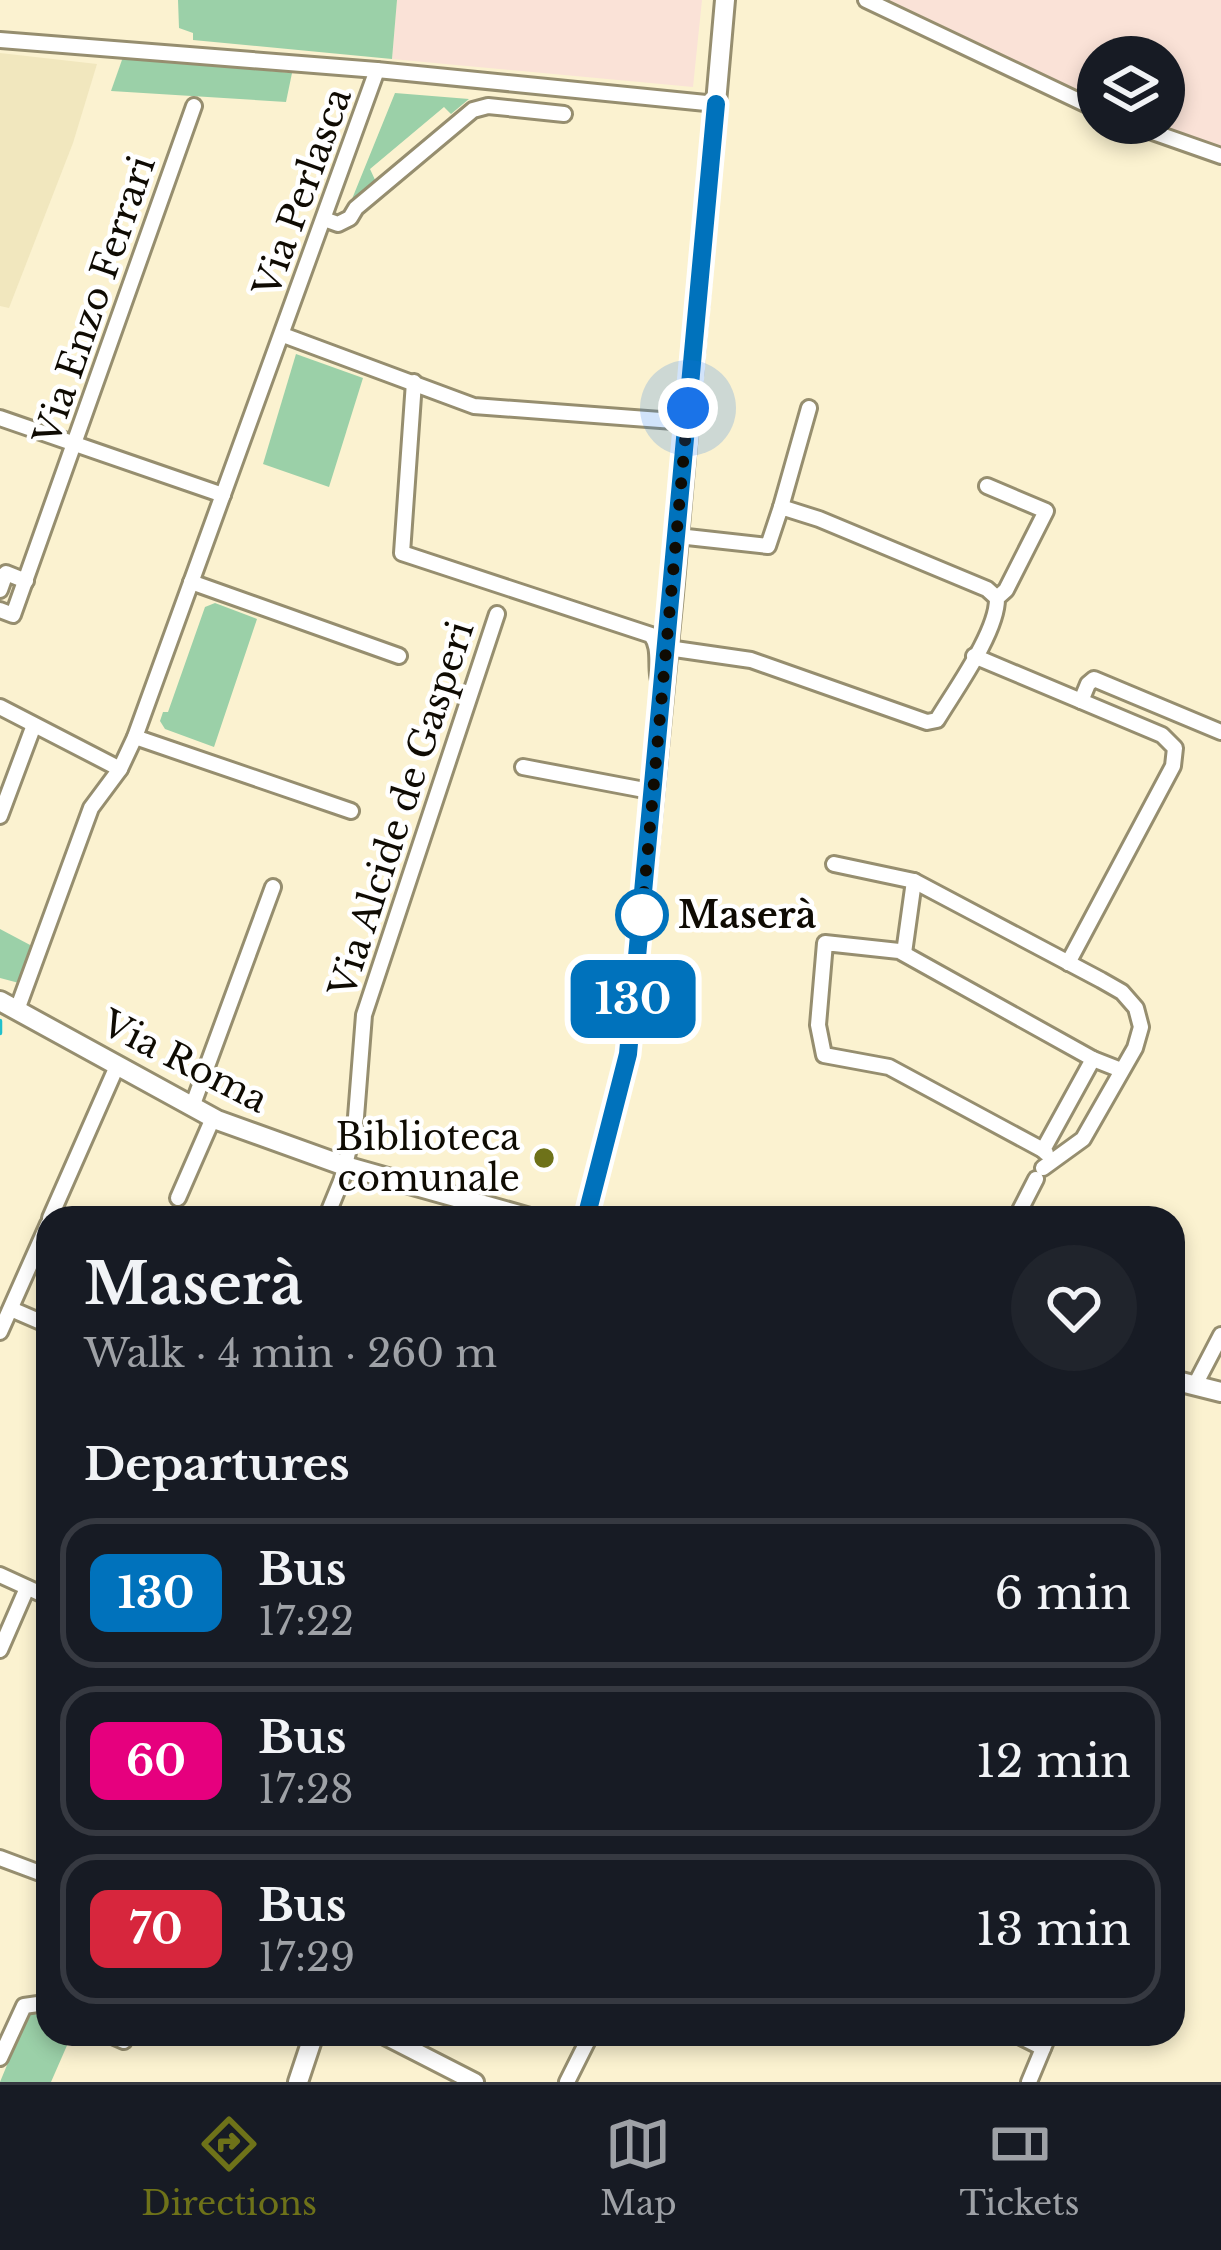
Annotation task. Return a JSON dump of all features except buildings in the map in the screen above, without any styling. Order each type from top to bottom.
[{"type":"main road","points":[[589,1206],[628,1054],[725,0]]},
{"type":"main road","name":"Via Roma","points":[[9,1006],[213,1118],[345,1166],[487,1206]]},
{"type":"main road","points":[[1185,1383],[1221,1392]]},
{"type":"main road","points":[[298,2082],[310,2046]]},
{"type":"street","points":[[866,0],[1077,100]]},
{"type":"street","points":[[0,40],[377,70],[716,104]]},
{"type":"street","name":"Via Perlasca","points":[[9,1006],[92,808],[120,769],[135,737],[377,70]]},
{"type":"street","name":"Via Enzo Ferrari","points":[[0,610],[13,615],[194,106]]},
{"type":"street","points":[[326,211],[338,224],[350,218],[473,110],[488,106],[565,114]]},
{"type":"street","points":[[1185,143],[1221,156]]},
{"type":"street","name":"Via Perlasca","points":[[283,335],[474,406],[687,422]]},
{"type":"street","points":[[414,382],[402,553],[651,635],[657,646],[655,677],[663,690]]},
{"type":"street","points":[[678,536],[768,546],[809,408]]},
{"type":"street","points":[[0,418],[223,495]]},
{"type":"street","points":[[668,648],[751,660],[927,722],[937,720],[1046,511],[987,486]]},
{"type":"street","points":[[781,507],[987,589],[998,598]]},
{"type":"street","points":[[0,590],[6,573],[26,581]]},
{"type":"street","points":[[191,582],[399,656]]},
{"type":"street","name":"Via Alcide de Gasperi","points":[[330,1206],[356,1117],[364,1015],[497,614]]},
{"type":"street","points":[[974,656],[1162,735],[1175,748],[1175,758],[1068,962]]},
{"type":"street","points":[[1081,701],[1094,679],[1221,732]]},
{"type":"street","points":[[0,707],[120,769]]},
{"type":"street","points":[[0,816],[34,724]]},
{"type":"street","points":[[135,737],[351,811]]},
{"type":"street","points":[[524,767],[655,792]]},
{"type":"street","points":[[834,864],[914,881],[1122,992],[1136,1008],[1141,1028],[1083,1139],[1044,1165]]},
{"type":"street","points":[[904,953],[914,881]]},
{"type":"street","points":[[192,1107],[273,887]]},
{"type":"street","points":[[1044,1165],[889,1067],[824,1055],[818,1025],[825,943],[904,953],[1121,1070]]},
{"type":"street","points":[[1022,1206],[1094,1059]]},
{"type":"street","points":[[56,1206],[117,1066]]},
{"type":"street","points":[[178,1198],[213,1118]]},
{"type":"street","points":[[0,1332],[36,1251]]},
{"type":"street","points":[[11,1309],[36,1320]]},
{"type":"street","points":[[1196,1385],[1221,1335]]},
{"type":"street","points":[[0,1575],[36,1592]]},
{"type":"street","points":[[0,1650],[27,1588]]},
{"type":"street","points":[[0,1858],[36,1874]]},
{"type":"street","points":[[0,2058],[24,2006],[36,2004]]},
{"type":"street","points":[[405,2046],[476,2082]]},
{"type":"street","points":[[567,2082],[585,2046]]},
{"type":"street","points":[[1029,2082],[1044,2046]]},
{"type":"shaded area","points":[[397,0],[702,0],[693,87],[392,59]]},
{"type":"shaded area","points":[[889,0],[1221,0],[1221,146],[1185,133],[1185,36],[1077,36],[1077,90]]},
{"type":"shaded area","points":[[0,53],[97,64],[73,143],[9,308],[0,306]]},
{"type":"green space","points":[[178,0],[397,0],[392,59],[193,40],[193,33],[179,28]]},
{"type":"green space","points":[[123,57],[292,73],[286,102],[111,91]]},
{"type":"green space","points":[[395,93],[469,99],[451,114],[444,107],[370,169],[376,182],[352,199]]},
{"type":"green space","points":[[296,354],[363,378],[329,487],[263,464]]},
{"type":"green space","points":[[215,603],[257,619],[214,747],[165,729],[160,721],[163,712],[168,712],[205,607]]},
{"type":"green space","points":[[0,929],[32,946],[19,983],[0,978]]},
{"type":"green space","points":[[29,2012],[36,2014],[36,2046],[67,2046],[51,2082],[0,2082]]},
{"type":"waterway","points":[[0,1021],[0,1033]]},
{"type":"bus line","name":"130","points":[[589,1206],[628,1054],[716,104]]},
{"type":"place","name":"Maserà","points":[[642,915]]},
{"type":"place","name":"Biblioteca comunale","points":[[544,1158]]},
{"type":"route","points":[[642,915],[641,925],[688,408]]}]
